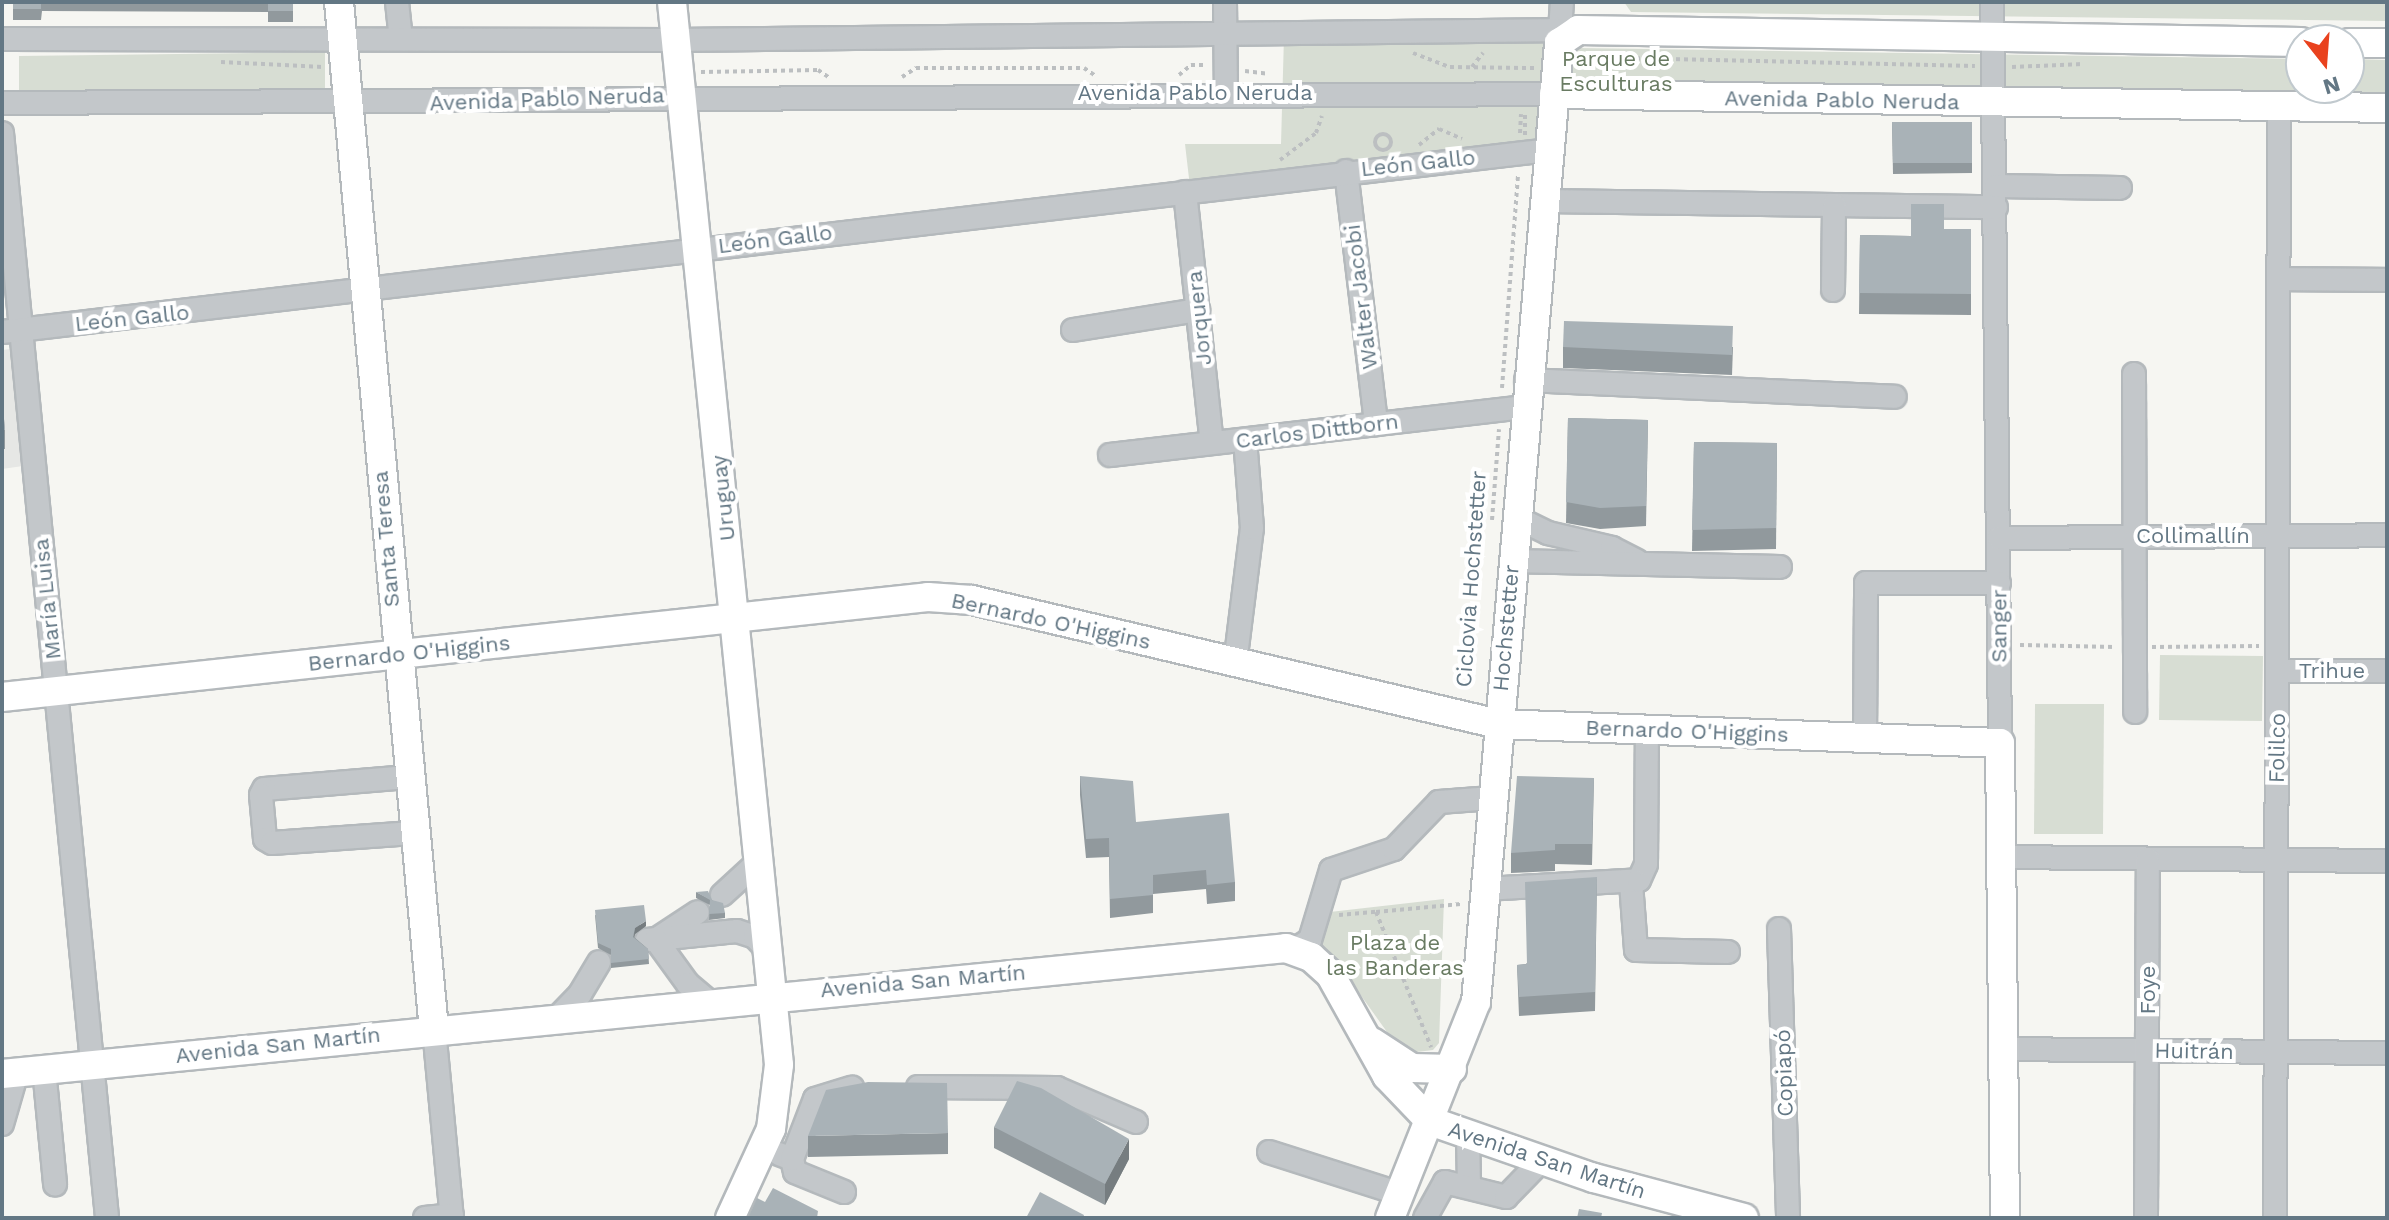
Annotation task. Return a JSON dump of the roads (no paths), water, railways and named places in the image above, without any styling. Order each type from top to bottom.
[{"type":"main road","name":"Santa Teresa","points":[[339,2],[413,833],[434,1029]]},
{"type":"main road","name":"Uruguay","points":[[672,2],[695,248],[737,617],[779,1085],[763,1148],[730,1218]]},
{"type":"main road","points":[[1564,39],[1995,53],[2285,43]]},
{"type":"main road","name":"Hochstetter","points":[[1398,1200],[1430,1121],[1442,1070],[1476,1002],[1469,894],[1492,798],[1515,517],[1516,399],[1544,201],[1554,94],[1564,39]]},
{"type":"main road","points":[[2365,43],[2387,43]]},
{"type":"main road","name":"Avenida Pablo Neruda","points":[[1554,94],[1997,104],[2387,108]]},
{"type":"main road","name":"Bernardo O'Higgins","points":[[2,697],[904,598],[961,598],[1498,724],[2000,743]]},
{"type":"main road","name":"Sanger","points":[[2000,743],[2002,1216]]},
{"type":"main road","name":"Avenida San Martín","points":[[21,1072],[708,1001],[1294,950],[1330,974],[1394,1085],[1430,1121],[1542,1160],[1744,1218]]},
{"type":"main road","points":[[1369,1038],[1397,1061],[1442,1070]]},
{"type":"street","points":[[397,2],[401,39]]},
{"type":"street","points":[[1225,2],[1226,82]]},
{"type":"street","points":[[2,39],[675,40],[1224,31],[1564,39],[1562,2]]},
{"type":"street","name":"Sanger","points":[[1992,2],[1997,104],[2000,743]]},
{"type":"street","name":"Avenida Pablo Neruda","points":[[2,103],[347,104],[1226,82],[1330,92],[1554,94]]},
{"type":"street","name":"Folilco","points":[[2275,1218],[2279,107]]},
{"type":"street","name":"María Luisa","points":[[2,133],[12,331],[56,691],[107,1218]]},
{"type":"street","name":"León Gallo","points":[[12,331],[365,293],[695,248],[1548,150]]},
{"type":"street","name":"Walter Jacobi","points":[[1346,171],[1376,424]]},
{"type":"street","points":[[1544,201],[1834,205],[2120,188]]},
{"type":"street","name":"Jorquera","points":[[1185,192],[1212,443]]},
{"type":"street","points":[[1833,290],[1834,205]]},
{"type":"street","points":[[2279,279],[2387,280]]},
{"type":"street","points":[[1073,330],[1198,310]]},
{"type":"street","points":[[2134,374],[2135,712]]},
{"type":"street","name":"Carlos Dittborn","points":[[1110,455],[1376,424],[1516,399],[1895,397]]},
{"type":"street","points":[[1235,664],[1252,528],[1245,440]]},
{"type":"street","points":[[1515,517],[1548,533],[1612,548],[1641,564]]},
{"type":"street","name":"Collimallín","points":[[1999,538],[2387,535]]},
{"type":"street","points":[[1511,561],[1780,567]]},
{"type":"street","points":[[1865,738],[1866,583],[1999,583]]},
{"type":"street","name":"Trihue","points":[[2278,671],[2387,671]]},
{"type":"street","points":[[1469,894],[1631,883],[1644,874],[1647,729]]},
{"type":"street","points":[[408,777],[264,789],[261,795],[267,842],[413,833]]},
{"type":"street","points":[[1294,950],[1310,940],[1331,870],[1394,849],[1439,802],[1492,798]]},
{"type":"street","points":[[2002,857],[2387,861]]},
{"type":"street","name":"Foye","points":[[2146,1218],[2148,859]]},
{"type":"street","points":[[722,895],[760,860]]},
{"type":"street","points":[[1631,883],[1636,950],[1728,952]]},
{"type":"street","points":[[651,940],[698,912]]},
{"type":"street","name":"Copiapó","points":[[1779,929],[1788,1218]]},
{"type":"street","points":[[651,940],[737,931],[755,937],[769,952]]},
{"type":"street","points":[[651,940],[708,1001]]},
{"type":"street","points":[[558,1017],[580,994],[599,962]]},
{"type":"street","name":"Santa Teresa","points":[[434,1029],[452,1217]]},
{"type":"street","name":"Huitrán","points":[[2002,1049],[2387,1053]]},
{"type":"street","points":[[2,1124],[21,1072]]},
{"type":"street","points":[[21,1072],[55,1184]]},
{"type":"street","points":[[899,1087],[1057,1088],[1136,1122]]},
{"type":"street","points":[[844,1192],[795,1172],[792,1159],[815,1099],[869,1088]]},
{"type":"street","points":[[1468,1134],[1469,1187]]},
{"type":"street","points":[[763,1148],[792,1159]]},
{"type":"street","points":[[1269,1152],[1427,1213],[1445,1182],[1506,1197],[1542,1160]]},
{"type":"street","points":[[425,1218],[452,1217]]},
{"type":"park label","name":"Parque de Esculturas","points":[[1616,70]]},
{"type":"park label","name":"Plaza de las Banderas","points":[[1395,954]]}]
